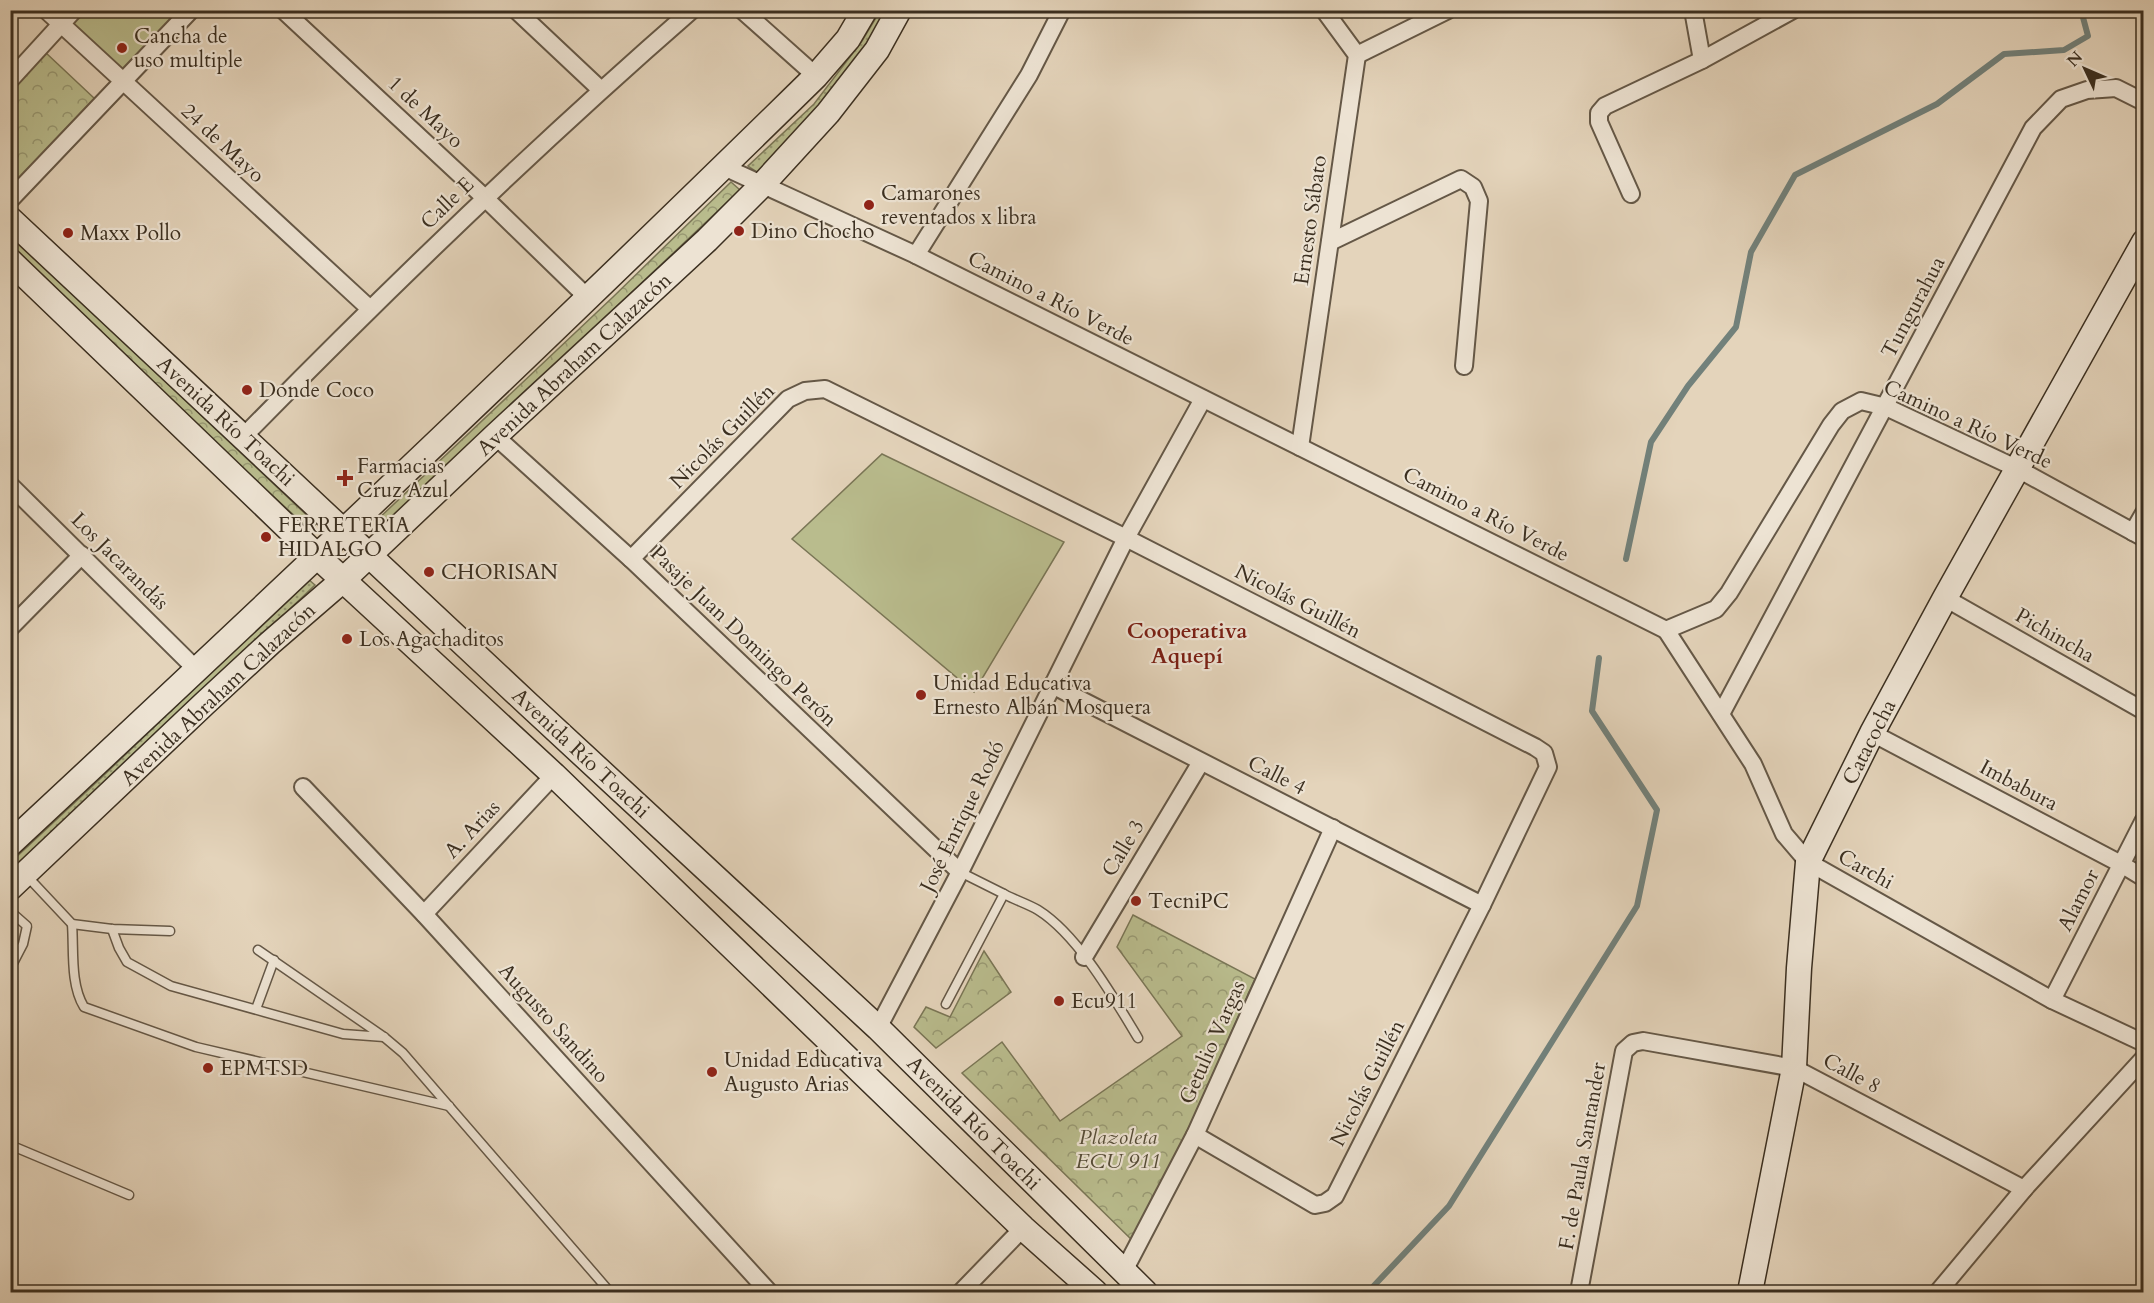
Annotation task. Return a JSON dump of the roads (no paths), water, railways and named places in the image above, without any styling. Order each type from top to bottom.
[{"type":"main road","name":"Avenida Abraham Calazacón","points":[[10,844],[344,531],[724,167],[816,76],[848,39],[865,10]]},
{"type":"main road","name":"Avenida Abraham Calazacón","points":[[18,881],[262,651],[343,580],[495,436],[651,294],[763,184],[828,113],[876,50],[899,10]]},
{"type":"main road","name":"Avenida Río Toachi","points":[[10,219],[878,1028],[1145,1293]]},
{"type":"main road","name":"Catacocha","points":[[1750,1293],[1794,1068],[1808,862],[1872,733],[1945,598],[2144,242]]},
{"type":"main road","name":"Avenida Río Toachi","points":[[10,261],[317,556],[554,775],[1023,1228],[1095,1293]]},
{"type":"street","name":"24 de Mayo","points":[[46,10],[369,308]]},
{"type":"street","points":[[10,80],[74,10]]},
{"type":"street","points":[[10,200],[191,10]]},
{"type":"street","name":"1 de Mayo","points":[[283,10],[589,298]]},
{"type":"street","points":[[516,10],[601,90]]},
{"type":"street","name":"Calle E","points":[[243,437],[369,308],[601,90],[692,10]]},
{"type":"street","points":[[742,10],[816,76]]},
{"type":"street","points":[[916,255],[1029,75],[1062,10]]},
{"type":"street","points":[[1324,10],[1357,55],[1448,10]]},
{"type":"street","points":[[1693,10],[1702,60]]},
{"type":"street","points":[[1631,194],[1599,122],[1599,113],[1605,106],[1702,60],[1793,10]]},
{"type":"street","name":"Ernesto Sábato","points":[[1300,447],[1357,55]]},
{"type":"street","name":"Tungurahua","points":[[1721,714],[2034,128],[2061,99],[2087,90],[2116,88],[2144,102]]},
{"type":"street","name":"Camino a Río Verde","points":[[724,167],[916,255],[1666,630],[1716,609],[1729,593],[1831,425],[1842,411],[1862,401],[1886,407],[2018,469],[2138,535]]},
{"type":"street","points":[[1330,242],[1461,179],[1473,187],[1479,201],[1464,366]]},
{"type":"street","name":"Nicolás Guillén","points":[[631,559],[788,399],[805,391],[825,389],[1126,538],[1544,753],[1548,767],[1482,905],[1335,1196],[1325,1203],[1315,1205],[1195,1135]]},
{"type":"street","name":"José Enrique Rodó","points":[[878,1028],[960,872],[1126,538],[1203,399]]},
{"type":"street","name":"Pasaje Juan Domingo Perón","points":[[495,436],[631,559],[960,872]]},
{"type":"street","name":"Los Jacarandás","points":[[10,485],[197,670]]},
{"type":"street","points":[[2138,535],[2144,513]]},
{"type":"street","points":[[10,628],[82,555]]},
{"type":"street","name":"Pichincha","points":[[1945,598],[2144,711]]},
{"type":"street","name":"Carchi","points":[[1666,630],[1754,764],[1784,834],[1808,862],[2052,1000],[2144,1043]]},
{"type":"street","name":"Calle 4","points":[[1052,685],[1482,905]]},
{"type":"street","name":"Imbabura","points":[[1872,733],[2144,878]]},
{"type":"street","name":"Calle 3","points":[[1084,957],[1201,762]]},
{"type":"street","name":"A. Arias","points":[[424,914],[554,775]]},
{"type":"street","name":"Augusto Sandino","points":[[303,787],[424,914],[769,1293]]},
{"type":"street","name":"Alamor","points":[[2052,1000],[2144,820]]},
{"type":"street","name":"Getulio Vargas","points":[[1124,1271],[1195,1135],[1333,828]]},
{"type":"street","name":"Calle 8","points":[[1643,1041],[1794,1068],[2024,1189]]},
{"type":"street","name":"F. de Paula Santander","points":[[1580,1293],[1624,1051],[1633,1043],[1643,1041]]},
{"type":"street","points":[[1938,1293],[2024,1189],[2144,1058]]},
{"type":"street","points":[[961,1293],[1023,1228]]},
{"type":"lane","points":[[960,872],[1038,911],[1062,931],[1113,997],[1138,1038]]},
{"type":"lane","points":[[18,881],[72,924],[112,929],[170,931]]},
{"type":"lane","points":[[946,1004],[1004,894]]},
{"type":"lane","points":[[10,910],[27,926],[23,944],[10,969]]},
{"type":"lane","points":[[72,924],[77,996],[84,1007],[196,1047],[449,1106]]},
{"type":"lane","points":[[112,929],[119,948],[128,962],[171,986],[343,1034],[385,1038]]},
{"type":"lane","points":[[258,950],[385,1038],[403,1053],[610,1293]]},
{"type":"lane","points":[[256,1009],[274,960]]},
{"type":"lane","points":[[10,1145],[129,1195]]},
{"type":"waterway","points":[[1626,559],[1651,442],[1688,386],[1736,327],[1751,252],[1795,175],[1937,104],[2004,54],[2064,50],[2088,36],[2081,10]]},
{"type":"waterway","points":[[1368,1292],[1449,1206],[1637,906],[1657,810],[1592,711],[1599,658]]},
{"type":"place","name":"Cancha de uso multiple","points":[[122,48]]},
{"type":"place","name":"Camarones reventados x libra","points":[[869,205]]},
{"type":"place","name":"Dino Chocho","points":[[739,231]]},
{"type":"place","name":"Maxx Pollo","points":[[68,233]]},
{"type":"place","name":"Donde Coco","points":[[247,390]]},
{"type":"place","name":"Farmacias Cruz Azul","points":[[345,478]]},
{"type":"place","name":"FERRETERIA HIDALGO","points":[[266,537]]},
{"type":"place","name":"CHORISAN","points":[[429,572]]},
{"type":"place","name":"Los Agachaditos","points":[[347,639]]},
{"type":"place","name":"Unidad Educativa Ernesto Albán Mosquera","points":[[921,695]]},
{"type":"place","name":"TecniPC","points":[[1136,901]]},
{"type":"place","name":"Ecu911","points":[[1059,1001]]},
{"type":"place","name":"EPMTSD","points":[[208,1068]]},
{"type":"place","name":"Unidad Educativa Augusto Arias","points":[[712,1072]]},
{"type":"district","name":"Cooperativa Aquepí","points":[[1187,642]]},
{"type":"park label","name":"Plazoleta ECU 911","points":[[1118,1149]]}]
